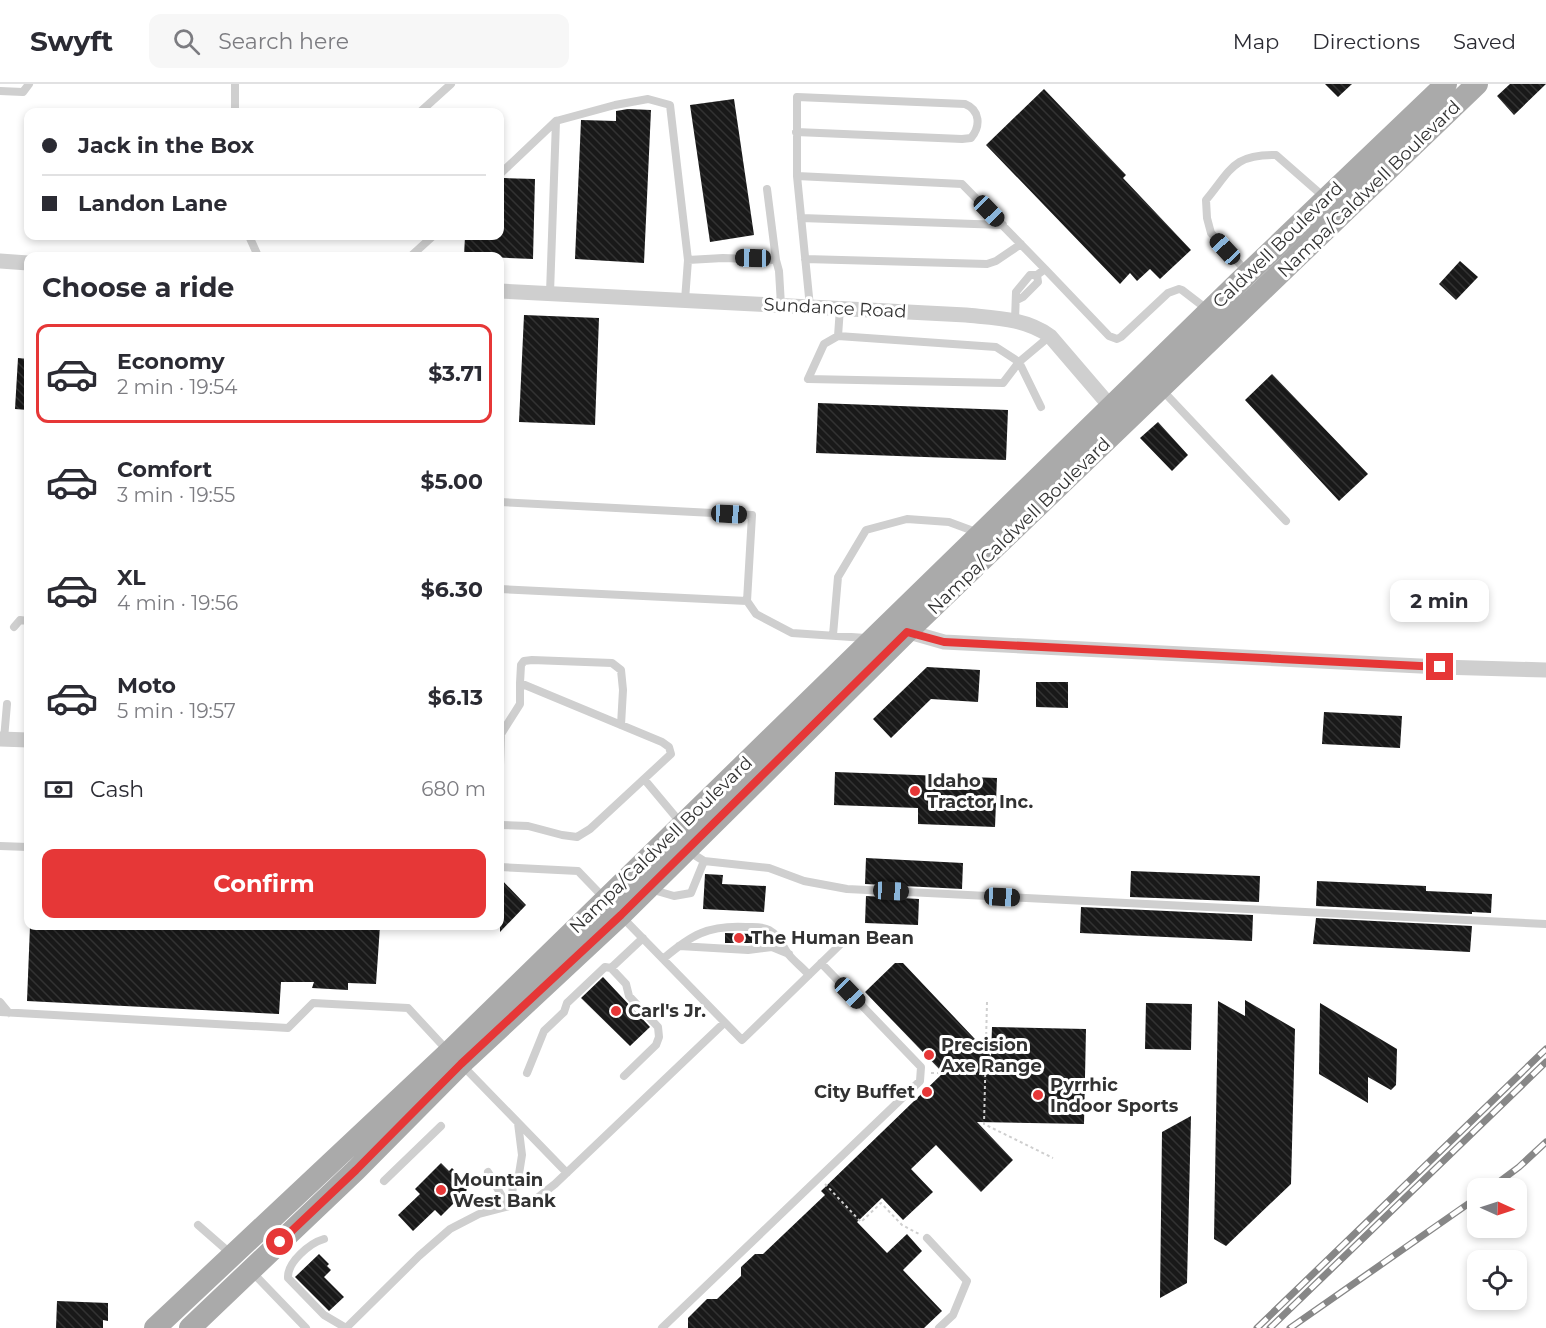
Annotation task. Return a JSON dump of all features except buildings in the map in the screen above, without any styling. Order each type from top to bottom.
[{"type":"main road","name":"Caldwell Boulevard","points":[[1111,407],[1446,84]]},
{"type":"main road","name":"Nampa/Caldwell Boulevard","points":[[242,1263],[348,1164],[455,1058],[605,899],[873,638],[898,627],[1126,424],[1477,84]]},
{"type":"main road","name":"Nampa/Caldwell Boulevard","points":[[455,1058],[621,915],[648,888],[695,855],[981,533],[1111,407]]},
{"type":"main road","points":[[155,1328],[242,1263]]},
{"type":"main road","points":[[190,1328],[242,1263]]},
{"type":"street","points":[[0,261],[24,263]]},
{"type":"street","name":"Sundance Road","points":[[504,291],[966,315],[1014,320],[1036,326],[1050,336],[1126,424]]},
{"type":"street","points":[[898,627],[944,642],[1440,667],[1546,670]]},
{"type":"street","points":[[2,739],[24,740]]},
{"type":"lane","points":[[0,91],[23,92],[29,84]]},
{"type":"lane","points":[[235,84],[235,108]]},
{"type":"lane","points":[[424,108],[451,84]]},
{"type":"lane","points":[[796,132],[971,138],[977,128],[976,111],[965,104],[797,97],[796,132],[797,176],[810,307]]},
{"type":"lane","points":[[504,170],[556,122],[615,105],[648,99],[670,105],[688,261],[685,300]]},
{"type":"lane","points":[[550,293],[556,122]]},
{"type":"lane","points":[[1264,290],[1211,233],[1207,218],[1206,200],[1239,160],[1257,154],[1276,155],[1326,199],[1341,216]]},
{"type":"lane","points":[[1359,166],[1375,183]]},
{"type":"lane","points":[[797,176],[962,184],[1109,336],[1117,339],[1174,290],[1182,290],[1209,311]]},
{"type":"lane","points":[[767,189],[779,271],[781,305]]},
{"type":"lane","points":[[801,218],[1002,225]]},
{"type":"lane","points":[[415,252],[429,240]]},
{"type":"lane","points":[[805,259],[987,264],[996,261],[1021,244]]},
{"type":"lane","points":[[688,261],[723,258],[776,260]]},
{"type":"lane","points":[[1014,320],[1016,291],[1030,275],[1037,275],[1045,268]]},
{"type":"lane","points":[[838,336],[840,308]]},
{"type":"lane","points":[[1041,407],[1019,362],[996,347],[838,336],[824,344],[808,379],[1003,383],[1019,362],[1050,336]]},
{"type":"lane","points":[[1162,390],[1286,521]]},
{"type":"lane","points":[[504,502],[752,515],[747,601],[756,614],[792,633],[873,638]]},
{"type":"lane","points":[[833,635],[838,577],[866,530],[907,519],[949,522],[981,533]]},
{"type":"lane","points":[[504,589],[747,601]]},
{"type":"lane","points":[[14,627],[20,620],[24,620]]},
{"type":"lane","points":[[504,729],[520,704],[521,665],[524,661],[532,660],[612,663],[621,670],[623,690],[621,725]]},
{"type":"lane","points":[[504,825],[528,826],[577,837],[590,829],[671,754],[669,747],[520,683]]},
{"type":"lane","points":[[2,739],[7,704]]},
{"type":"lane","points":[[644,779],[682,824]]},
{"type":"lane","points":[[0,846],[24,847]]},
{"type":"lane","points":[[648,888],[674,896],[691,893],[695,855],[770,868],[804,882],[847,889],[1546,924]]},
{"type":"lane","points":[[504,867],[578,871],[742,1040],[850,935]]},
{"type":"lane","points":[[663,959],[679,946],[708,929],[725,926],[764,928],[783,942],[789,954],[809,975]]},
{"type":"lane","points":[[611,968],[643,938]]},
{"type":"lane","points":[[679,946],[748,950],[772,947],[789,954]]},
{"type":"lane","points":[[662,1328],[920,1081],[921,1067],[822,963]]},
{"type":"lane","points":[[527,1073],[544,1031],[564,1012],[567,1003],[605,967],[611,968],[626,984],[629,996],[658,1027],[659,1037],[656,1045],[624,1076]]},
{"type":"lane","points":[[0,1002],[9,1013]]},
{"type":"lane","points":[[0,1012],[288,1028],[314,1003],[408,1008],[567,1173]]},
{"type":"lane","points":[[324,1239],[314,1242],[290,1265],[288,1278],[324,1315],[346,1328],[419,1256],[450,1229],[479,1214],[536,1199],[567,1173],[724,1023]]},
{"type":"lane","points":[[509,1205],[513,1186],[519,1174],[522,1155],[518,1123]]},
{"type":"lane","points":[[384,1181],[441,1126]]},
{"type":"lane","points":[[488,1172],[509,1205]]},
{"type":"lane","points":[[198,1226],[242,1263],[306,1328]]},
{"type":"lane","points":[[927,1239],[967,1281],[952,1315],[939,1328]]},
{"type":"path","points":[[987,1002],[984,1124],[1053,1158]]},
{"type":"path","points":[[921,1073],[985,1074]]},
{"type":"path","points":[[819,1178],[861,1222],[881,1203],[902,1225],[927,1239]]},
{"type":"railway","points":[[1257,1328],[1546,1049]]},
{"type":"railway","points":[[1270,1328],[1546,1062]]},
{"type":"railway","points":[[1504,1178],[1546,1142]]},
{"type":"railway","points":[[1290,1328],[1467,1205]]},
{"type":"place","name":"Idaho Tractor Inc.","points":[[915,791]]},
{"type":"place","name":"The Human Bean","points":[[739,938]]},
{"type":"place","name":"Carl's Jr.","points":[[616,1011]]},
{"type":"place","name":"Precision Axe Range","points":[[929,1055]]},
{"type":"place","name":"City Buffet","points":[[927,1092]]},
{"type":"place","name":"Pyrrhic Indoor Sports","points":[[1038,1095]]},
{"type":"place","name":"Mountain West Bank","points":[[441,1190]]},
{"type":"route","points":[[280,1242],[356,1170],[461,1064],[621,915],[907,632],[944,642],[1440,667]]}]
